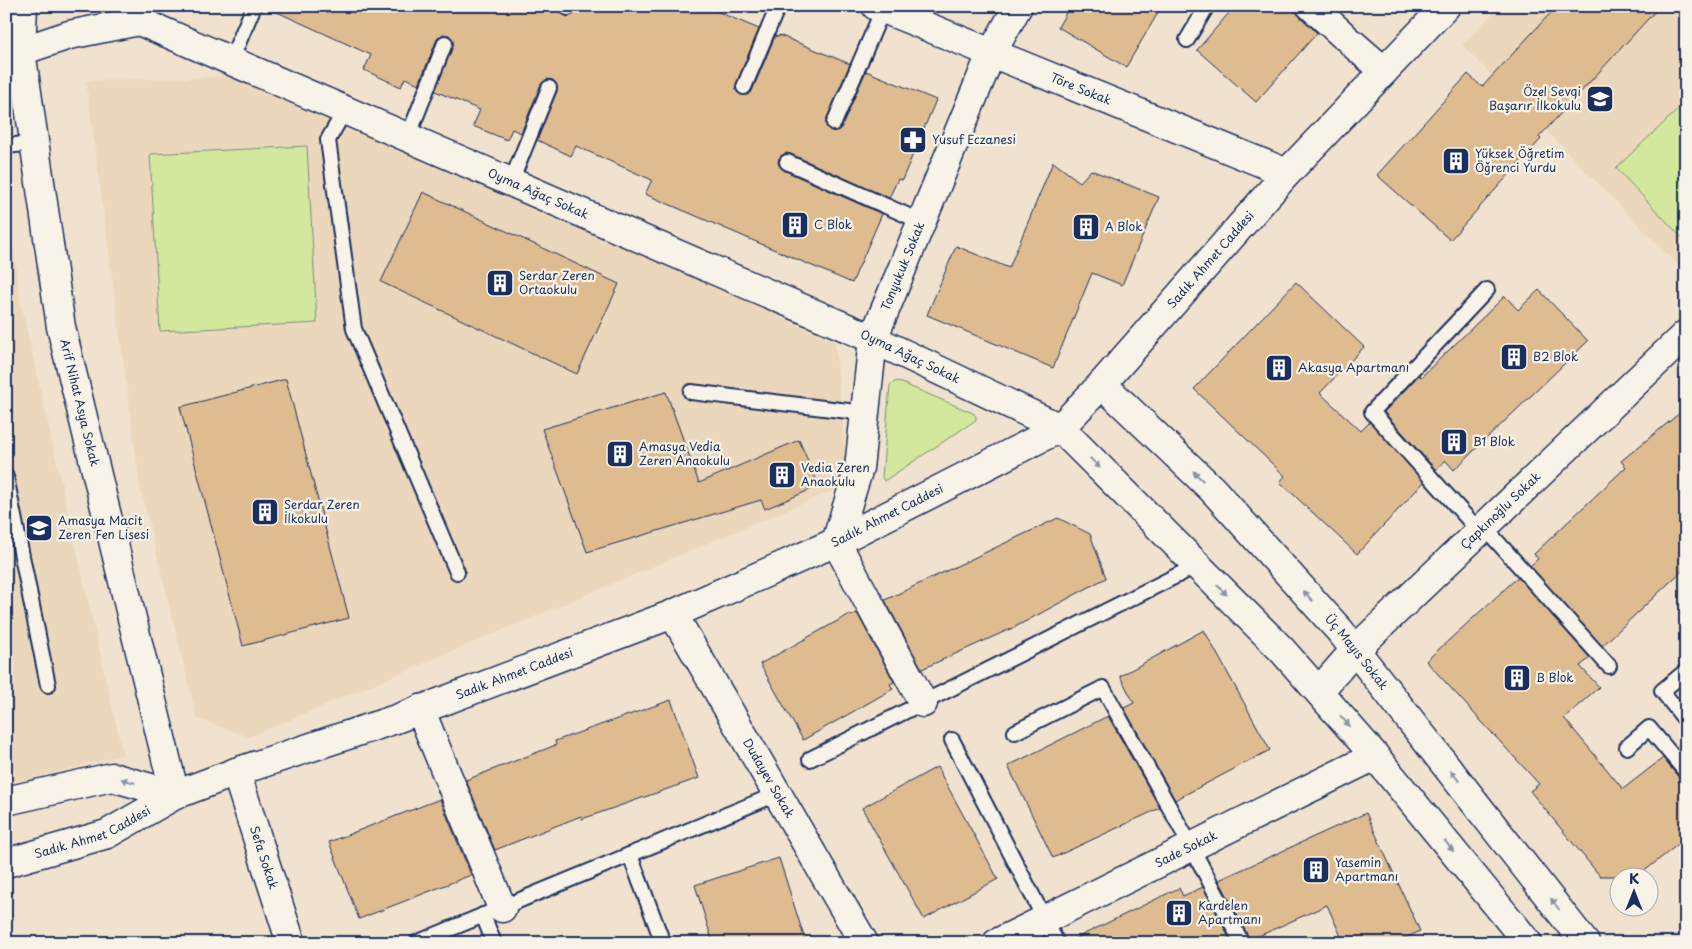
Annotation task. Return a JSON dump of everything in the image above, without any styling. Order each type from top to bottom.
[{"type":"street","name":"Arif Nihat Asya Sokak","points":[[23,6],[14,51],[34,143],[60,327],[175,795]]},
{"type":"street","name":"Tonyukuk Sokak","points":[[836,542],[859,468],[873,339],[991,54],[1018,6]]},
{"type":"street","points":[[1310,6],[1384,71]]},
{"type":"street","name":"Sadık Ahmet Caddesi","points":[[6,863],[107,834],[175,795],[236,772],[396,719],[673,614],[836,542],[1060,428],[1102,384],[1287,173],[1446,6]]},
{"type":"street","name":"Töre Sokak","points":[[879,8],[1287,173]]},
{"type":"street","name":"Oyma Ağaç Sokak","points":[[14,51],[69,35],[139,21],[873,339],[1060,428]]},
{"type":"street","name":"Çapkınoğlu Sokak","points":[[1318,691],[1355,650],[1686,334]]},
{"type":"street","name":"Üç Mayıs Sokak","points":[[1102,384],[1212,489],[1355,650],[1585,943]]},
{"type":"street","points":[[1060,428],[1282,650],[1375,756],[1528,943]]},
{"type":"street","points":[[836,542],[923,703]]},
{"type":"street","name":"Dudayev Sokak","points":[[673,614],[864,943]]},
{"type":"street","points":[[420,709],[492,911]]},
{"type":"street","name":"Sade Sokak","points":[[997,943],[1051,931],[1192,848],[1375,756]]},
{"type":"street","name":"Sefa Sokak","points":[[236,772],[292,943]]},
{"type":"street","name":"Sadık Ahmet Caddesi","points":[[6,801],[112,776],[175,795]]},
{"type":"lane","points":[[231,60],[254,6]]},
{"type":"lane","points":[[744,86],[778,6]]},
{"type":"lane","points":[[1187,40],[1207,6]]},
{"type":"lane","points":[[834,123],[879,8]]},
{"type":"lane","points":[[408,137],[445,43]]},
{"type":"lane","points":[[511,182],[549,88]]},
{"type":"lane","points":[[345,110],[328,140],[354,329],[456,572]]},
{"type":"lane","points":[[6,146],[34,143]]},
{"type":"lane","points":[[787,162],[922,222]]},
{"type":"lane","points":[[1487,290],[1372,412],[1608,666]]},
{"type":"lane","points":[[691,392],[865,413]]},
{"type":"lane","points":[[6,478],[48,685]]},
{"type":"lane","points":[[810,759],[1198,565]]},
{"type":"lane","points":[[1686,671],[1662,690],[1686,721]]},
{"type":"lane","points":[[1015,732],[1103,688],[1192,848],[1242,943]]},
{"type":"lane","points":[[1627,747],[1650,728],[1686,772]]},
{"type":"lane","points":[[952,740],[1051,931]]},
{"type":"lane","points":[[416,943],[777,794]]},
{"type":"lane","points":[[630,855],[663,943]]},
{"type":"lane","points":[[492,911],[494,943]]},
{"type":"shaded area","name":"Özel Sevgi Başarır İlkokulu","points":[[1500,6],[1686,6],[1686,273],[1462,45]]},
{"type":"shaded area","points":[[247,76],[835,342],[848,484],[249,737],[197,718],[140,486],[86,81]]},
{"type":"shaded area","name":"Amasya Macit Zeren Fen Lisesi","points":[[6,186],[20,300],[123,755],[6,785]]},
{"type":"green space","points":[[1686,102],[1686,239],[1684,240],[1616,168]]},
{"type":"green space","points":[[307,146],[317,323],[160,331],[150,154]]},
{"type":"green space","points":[[897,381],[973,413],[976,416],[976,420],[884,481],[882,477],[890,385]]},
{"type":"building","points":[[264,6],[559,6],[561,13],[568,17],[575,13],[577,6],[704,6],[759,29],[736,84],[737,92],[741,95],[749,94],[752,91],[775,36],[779,37],[779,35],[850,64],[826,120],[827,128],[831,131],[839,130],[842,126],[866,71],[936,100],[902,180],[898,179],[889,198],[791,154],[786,153],[779,158],[778,163],[783,170],[882,214],[852,283],[645,194],[652,180],[576,146],[571,156],[537,140],[557,91],[556,83],[553,80],[547,79],[541,84],[521,133],[512,129],[507,140],[473,126],[480,110],[435,91],[453,46],[452,38],[449,35],[443,34],[437,39],[419,84],[405,78],[401,87],[364,70],[371,55]]},
{"type":"building","points":[[1070,6],[1162,6],[1126,67],[1058,27]]},
{"type":"building","points":[[1235,6],[1289,6],[1317,33],[1256,102],[1197,50]]},
{"type":"building","points":[[1557,6],[1660,6],[1539,137],[1541,139],[1450,240],[1377,175],[1468,74],[1482,87]]},
{"type":"building","points":[[1053,162],[1080,182],[1091,170],[1159,197],[1122,285],[1092,273],[1053,368],[927,315],[956,246],[1009,268]]},
{"type":"building","name":"Serdar Zeren Ortaokulu","points":[[423,192],[619,284],[577,374],[381,282]]},
{"type":"building","points":[[1296,282],[1364,347],[1320,393],[1361,431],[1370,422],[1424,482],[1357,554],[1280,482],[1285,476],[1194,389]]},
{"type":"building","points":[[1539,290],[1588,341],[1454,470],[1445,460],[1436,470],[1384,412],[1419,375],[1421,377],[1505,296],[1518,310]]},
{"type":"building","name":"Serdar Zeren İlkokulu","points":[[286,379],[349,618],[243,646],[180,407]]},
{"type":"building","name":"Amasya Vedia Zeren Anaokulu","points":[[666,392],[699,483],[799,440],[819,486],[765,509],[761,500],[587,552],[542,429]]},
{"type":"building","points":[[1686,408],[1686,567],[1602,646],[1530,566],[1538,559],[1534,554],[1626,467],[1621,461]]},
{"type":"building","points":[[1058,518],[1090,534],[1106,578],[1017,626],[922,669],[885,600]]},
{"type":"building","points":[[1518,577],[1590,658],[1580,666],[1599,687],[1564,718],[1623,789],[1663,758],[1679,778],[1686,781],[1686,838],[1651,866],[1610,866],[1610,876],[1600,876],[1530,791],[1539,784],[1426,661]]},
{"type":"building","points":[[857,613],[894,682],[890,684],[893,689],[803,740],[760,664],[850,614],[851,616]]},
{"type":"building","points":[[1204,630],[1270,750],[1175,800],[1124,708],[1134,703],[1120,676]]},
{"type":"building","points":[[671,700],[699,778],[582,819],[581,816],[495,850],[466,780],[556,745],[555,741]]},
{"type":"building","points":[[1108,716],[1160,808],[1053,858],[1008,766]]},
{"type":"building","points":[[1686,740],[1686,758],[1676,747]]},
{"type":"building","points":[[937,767],[998,879],[924,919],[862,808]]},
{"type":"building","points":[[440,799],[471,875],[359,919],[329,842]]},
{"type":"building","name":"Yasemin Apartmanı","points":[[1366,813],[1420,931],[1395,943],[1344,943],[1327,905],[1250,940],[1219,880]]},
{"type":"building","points":[[779,858],[806,943],[713,943],[695,885]]},
{"type":"building","name":"Kardelen Apartmanı","points":[[1203,887],[1232,943],[1066,943],[1179,888],[1183,896]]},
{"type":"place","name":"Özel Sevgi Başarır İlkokulu","points":[[1600,99]]},
{"type":"place","name":"Yusuf Eczanesi","points":[[913,140]]},
{"type":"place","name":"Yüksek Öğretim Öğrenci Yurdu","points":[[1456,161]]},
{"type":"place","name":"C Blok","points":[[795,225]]},
{"type":"place","name":"A Blok","points":[[1086,227]]},
{"type":"place","name":"Serdar Zeren Ortaokulu","points":[[500,283]]},
{"type":"place","name":"B2 Blok","points":[[1514,357]]},
{"type":"place","name":"Akasya Apartmanı","points":[[1279,368]]},
{"type":"place","name":"B1 Blok","points":[[1454,442]]},
{"type":"place","name":"Amasya Vedia Zeren Anaokulu","points":[[620,454]]},
{"type":"place","name":"Vedia Zeren Anaokulu","points":[[782,475]]},
{"type":"place","name":"Serdar Zeren İlkokulu","points":[[265,512]]},
{"type":"place","name":"Amasya Macit Zeren Fen Lisesi","points":[[39,528]]},
{"type":"place","name":"B Blok","points":[[1517,678]]},
{"type":"place","name":"Yasemin Apartmanı","points":[[1316,870]]},
{"type":"place","name":"Kardelen Apartmanı","points":[[1179,913]]}]
